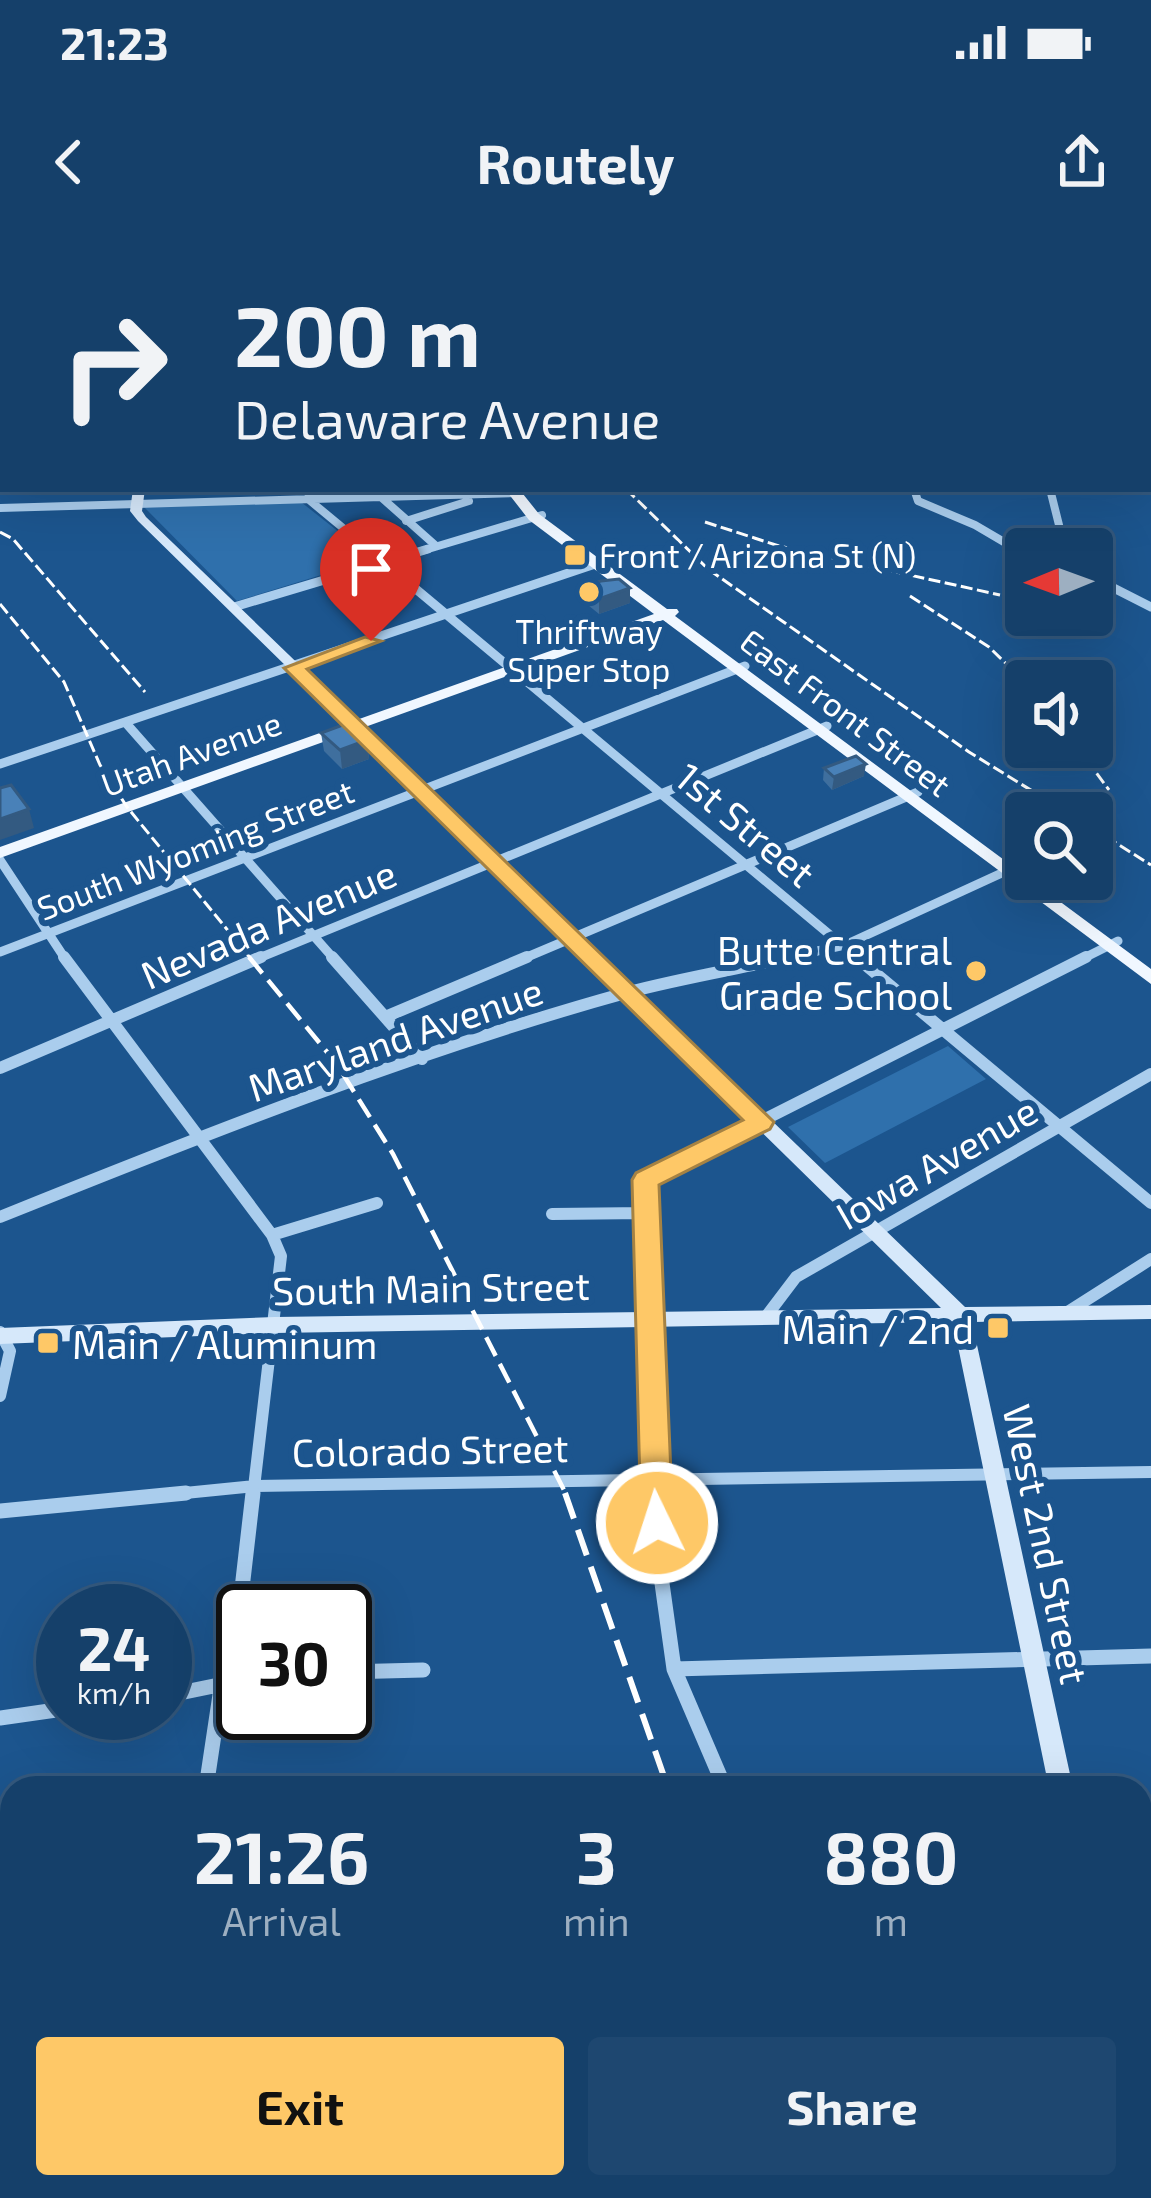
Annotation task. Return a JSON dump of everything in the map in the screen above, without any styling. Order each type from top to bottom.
[{"type":"main road","name":"East Front Street","points":[[518,492],[538,516],[600,563],[1005,861]]},
{"type":"main road","name":"Utah Avenue","points":[[0,856],[669,613]]},
{"type":"main road","name":"East Front Street","points":[[1056,900],[1114,944],[1151,965]]},
{"type":"main road","name":"East Front Street","points":[[1061,900],[1151,978]]},
{"type":"street","points":[[0,508],[137,495],[382,498],[510,492]]},
{"type":"street","points":[[915,492],[918,501],[1005,543]]},
{"type":"street","points":[[1051,492],[1063,528]]},
{"type":"street","name":"1st Street","points":[[309,494],[845,945],[941,1032],[1151,1203]]},
{"type":"street","points":[[137,495],[142,519],[961,1315]]},
{"type":"street","points":[[406,520],[475,497]]},
{"type":"street","points":[[382,498],[435,545]]},
{"type":"street","points":[[234,607],[538,516]]},
{"type":"street","points":[[0,764],[600,563]]},
{"type":"street","points":[[1113,590],[1151,608]]},
{"type":"street","name":"South Wyoming Street","points":[[0,952],[741,667]]},
{"type":"street","points":[[124,722],[422,1058]]},
{"type":"street","name":"Nevada Avenue","points":[[0,1068],[823,728]]},
{"type":"street","points":[[385,1017],[913,794]]},
{"type":"street","points":[[0,856],[48,933],[272,1235],[281,1256],[243,1584]]},
{"type":"street","name":"Maryland Avenue","points":[[0,1216],[196,1138],[422,1058],[630,992],[845,945],[1005,875]]},
{"type":"street","points":[[720,1776],[674,1669],[653,1478],[645,1180],[1114,944]]},
{"type":"street","name":"Iowa Avenue","points":[[765,1318],[796,1276],[1151,1074]]},
{"type":"street","points":[[272,1235],[377,1203]]},
{"type":"street","points":[[553,1214],[646,1213]]},
{"type":"street","points":[[1066,1313],[1151,1259]]},
{"type":"street","name":"South Main Street","points":[[1,1335],[275,1325],[1151,1312]]},
{"type":"street","name":"West 2nd Street","points":[[961,1315],[1059,1776]]},
{"type":"street","points":[[0,1396],[10,1351],[1,1335]]},
{"type":"street","name":"Colorado Street","points":[[0,1511],[255,1486],[1151,1472]]},
{"type":"street","points":[[674,1669],[1151,1656]]},
{"type":"street","points":[[372,1671],[423,1670]]},
{"type":"street","points":[[0,1718],[36,1713]]},
{"type":"street","points":[[208,1776],[216,1717]]},
{"type":"shaded area","points":[[301,502],[373,559],[237,601],[144,507]]},
{"type":"shaded area","points":[[948,1046],[986,1079],[825,1163],[788,1127]]},
{"type":"building","points":[[619,579],[630,588],[599,599],[583,586],[601,581]]},
{"type":"building","points":[[348,723],[367,740],[340,750],[321,733]]},
{"type":"building","points":[[856,756],[866,764],[834,777],[824,768]]},
{"type":"building","points":[[11,785],[29,809],[0,819],[0,788]]},
{"type":"railway","points":[[629,492],[708,569],[969,752],[1034,792]]},
{"type":"railway","points":[[705,522],[779,546],[1000,595]]},
{"type":"railway","points":[[0,532],[13,539],[145,692]]},
{"type":"railway","points":[[910,596],[1005,663]]},
{"type":"railway","points":[[0,604],[64,682],[100,765],[127,807],[252,960]]},
{"type":"railway","points":[[1093,768],[1109,790]]},
{"type":"railway","points":[[1113,841],[1151,865]]},
{"type":"railway","points":[[249,957],[336,1063],[393,1154],[567,1496]]},
{"type":"railway","points":[[565,1493],[664,1776]]},
{"type":"place","name":"Front / Arizona St (N)","points":[[575,555]]},
{"type":"place","name":"Thriftway Super Stop","points":[[589,592]]},
{"type":"place","name":"Butte Central Grade School","points":[[976,971]]},
{"type":"place","name":"Main / 2nd","points":[[998,1328]]},
{"type":"place","name":"Main / Aluminum","points":[[48,1343]]},
{"type":"route","points":[[371,641],[293,668],[761,1122],[645,1180],[657,1523]]}]
